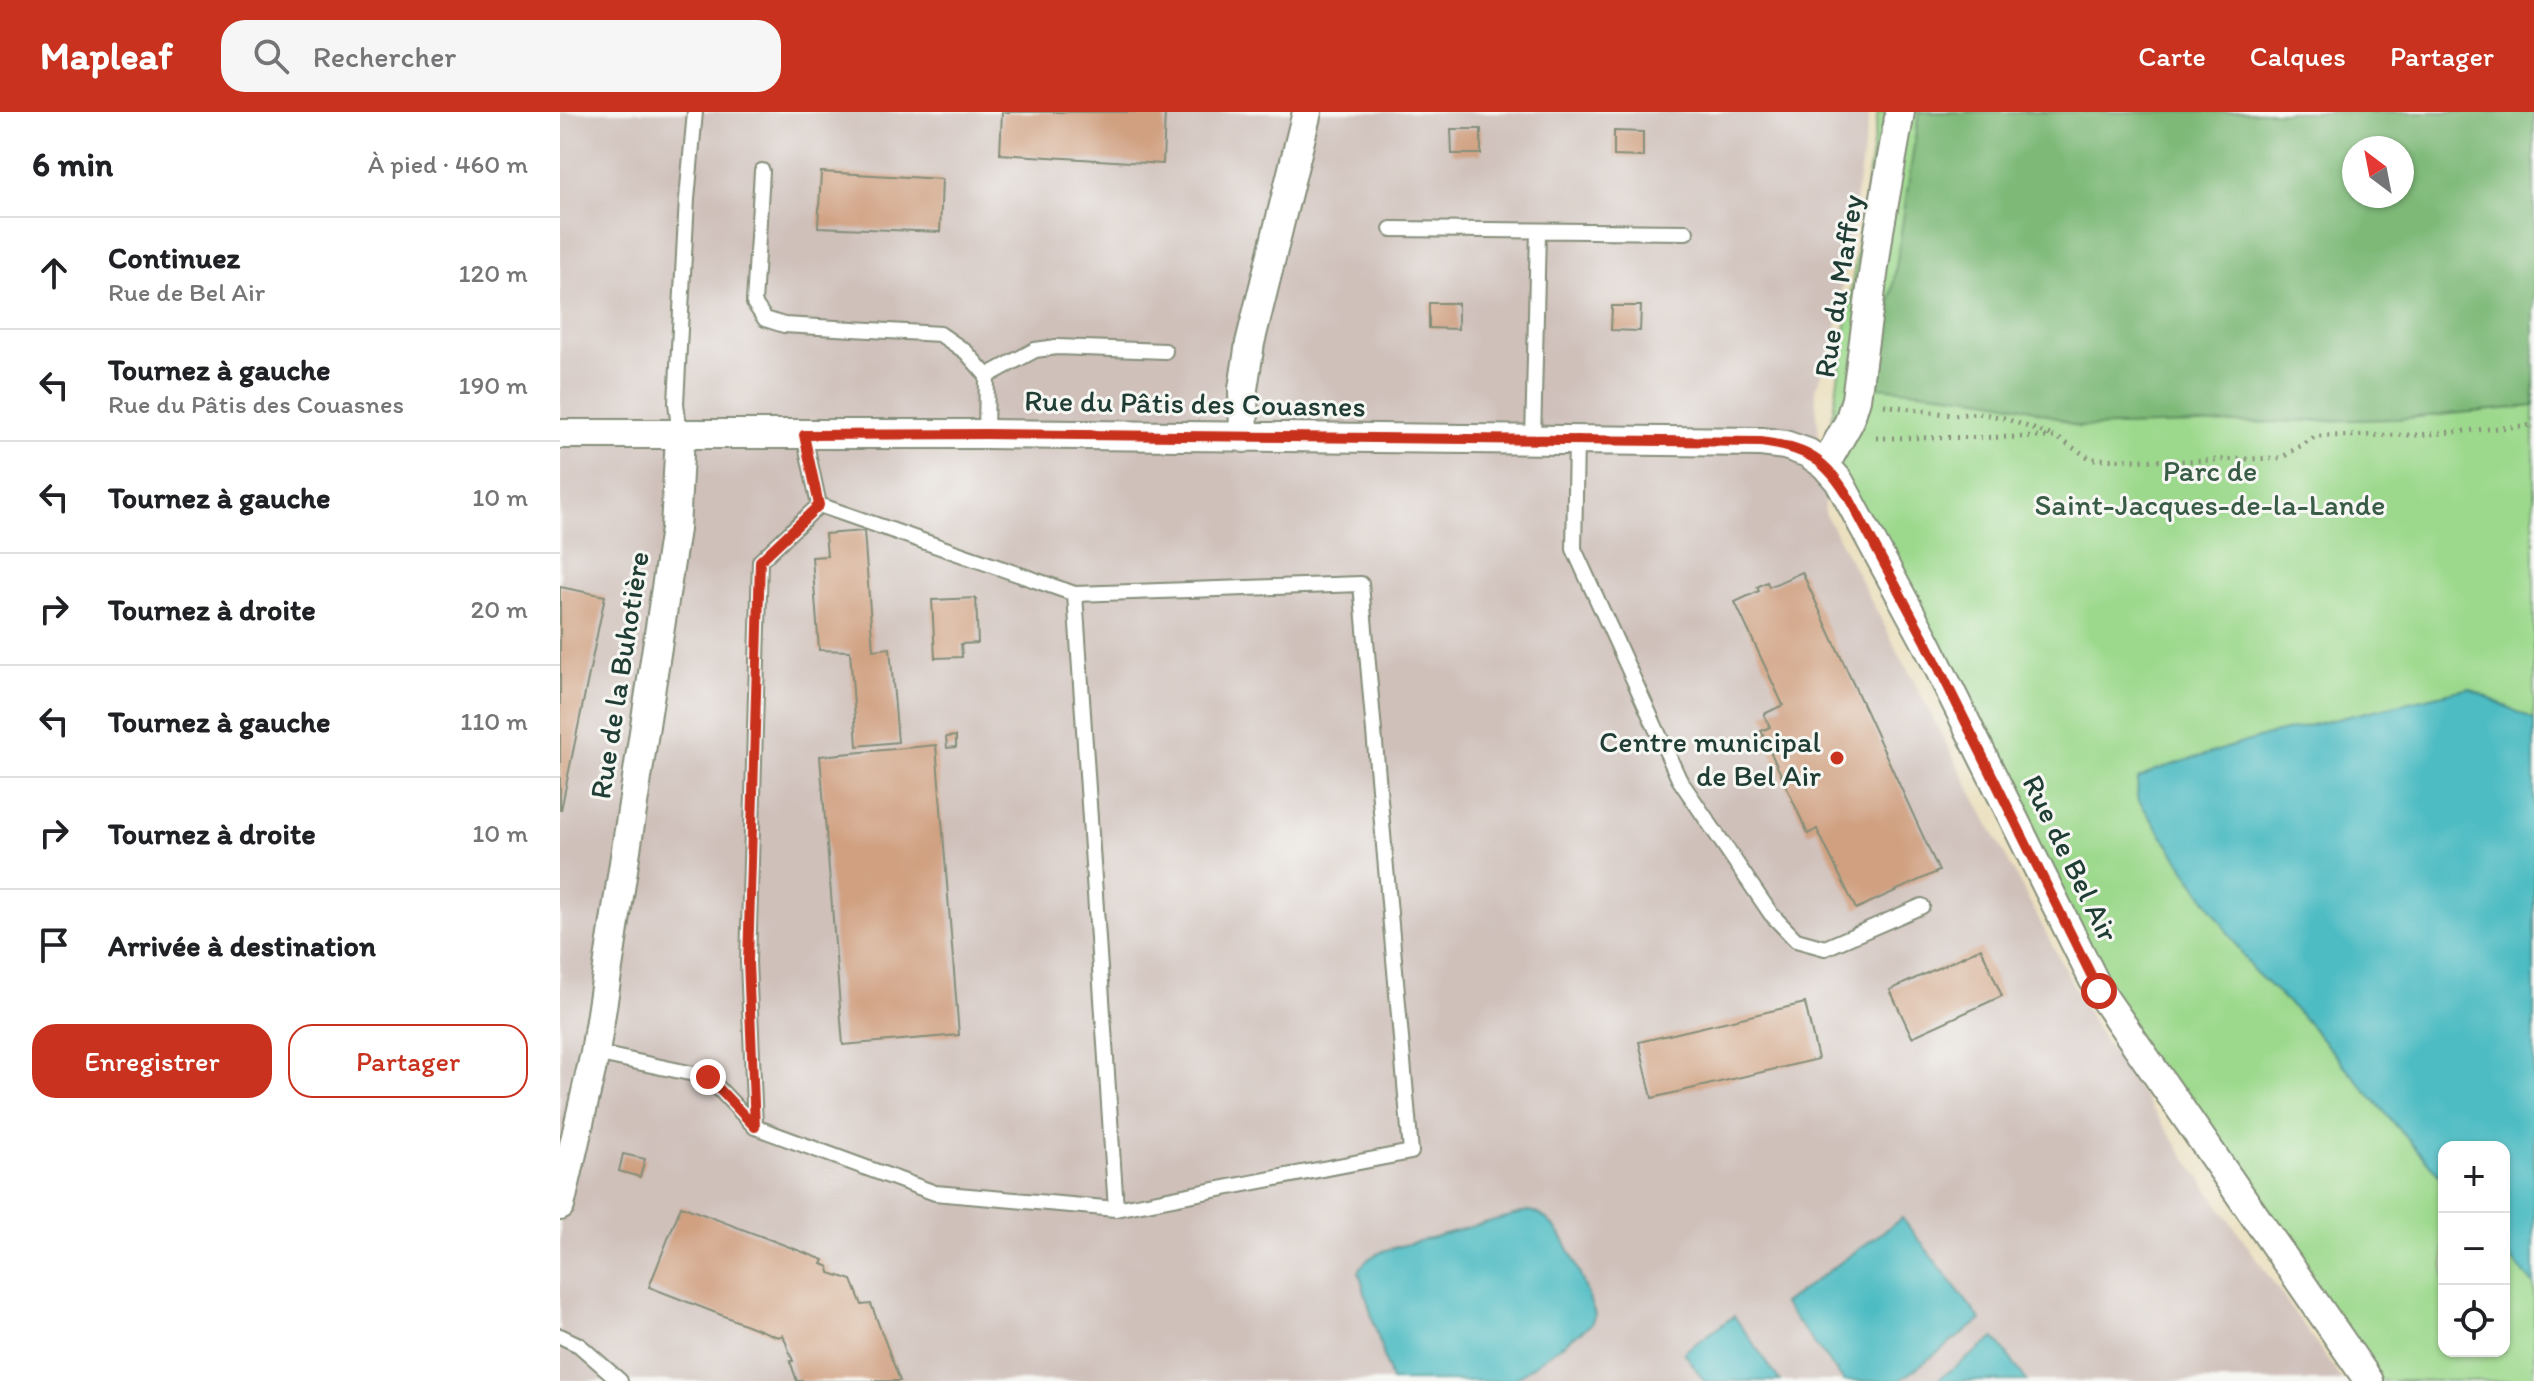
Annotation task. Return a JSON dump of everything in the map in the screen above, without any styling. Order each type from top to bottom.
[{"type":"street","points":[[1244,438],[1243,389],[1250,343],[1307,112]]},
{"type":"street","name":"Rue du Maffey","points":[[1825,465],[1849,422],[1855,399],[1900,112]]},
{"type":"street","name":"Rue du Pâtis des Couasnes","points":[[560,434],[986,434],[1761,442],[1785,445],[1808,453],[1825,465]]},
{"type":"street","name":"Rue de la Buhotière","points":[[560,1206],[595,1053],[675,529],[680,436]]},
{"type":"street","name":"Rue de Bel Air","points":[[1825,465],[1850,500],[1926,642],[2099,991],[2369,1381]]},
{"type":"lane","points":[[680,436],[676,403],[695,112]]},
{"type":"lane","points":[[762,171],[754,303],[765,319],[784,325],[940,334],[966,352],[987,376],[986,434]]},
{"type":"lane","points":[[1391,229],[1686,232]]},
{"type":"lane","points":[[1533,440],[1538,232]]},
{"type":"lane","points":[[987,376],[1035,350],[1057,347],[1165,351]]},
{"type":"lane","points":[[804,435],[819,505]]},
{"type":"lane","points":[[1576,440],[1574,549],[1679,779],[1771,914],[1796,940],[1825,948],[1922,906]]},
{"type":"lane","points":[[595,1053],[708,1077],[755,1127],[935,1193],[1116,1209],[1411,1152],[1361,584],[1075,594],[819,505]]},
{"type":"lane","points":[[755,1127],[748,962],[760,561],[819,505]]},
{"type":"lane","points":[[1075,594],[1116,1209]]},
{"type":"lane","points":[[560,1336],[579,1345],[620,1381]]},
{"type":"path","points":[[1855,399],[1909,410],[1953,415],[1978,413],[2004,418],[2056,437],[2091,459],[2183,461],[2281,458],[2316,436],[2418,435],[2534,425]]},
{"type":"path","points":[[1825,465],[1866,439],[2056,437]]},
{"type":"shaded area","points":[[560,112],[1870,112],[1835,340],[1815,390],[1825,513],[2097,1030],[2342,1381],[560,1381]]},
{"type":"green space","name":"Parc de Saint-Jacques-de-la-Lande","points":[[1878,112],[2534,112],[2534,1381],[2380,1381],[2140,1053],[1825,465]]},
{"type":"green space","points":[[1919,112],[2534,112],[2534,406],[2397,419],[2077,427],[2029,409],[1954,395],[1878,387]]},
{"type":"water","points":[[2469,688],[2534,720],[2534,1285],[2510,1257],[2510,1141],[2438,1141],[2438,1174],[2300,1014],[2254,971],[2137,798],[2138,779],[2156,770],[2268,735]]},
{"type":"water","points":[[1528,1211],[1541,1215],[1562,1237],[1595,1314],[1591,1324],[1512,1381],[1391,1381],[1359,1272],[1364,1264],[1386,1250]]},
{"type":"water","points":[[1902,1218],[1981,1320],[1899,1381],[1844,1381],[1783,1304]]},
{"type":"water","points":[[1734,1316],[1780,1381],[1704,1381],[1684,1352]]},
{"type":"water","points":[[1995,1338],[2027,1381],[1936,1381]]},
{"type":"building","points":[[1002,112],[1165,112],[1163,164],[1000,154]]},
{"type":"building","points":[[1451,129],[1481,129],[1481,154],[1452,154]]},
{"type":"building","points":[[1614,131],[1643,132],[1643,157],[1614,156]]},
{"type":"building","points":[[821,172],[942,179],[940,232],[818,227]]},
{"type":"building","points":[[1429,303],[1458,303],[1458,329],[1429,328]]},
{"type":"building","points":[[1612,306],[1641,306],[1640,331],[1611,330]]},
{"type":"building","points":[[864,531],[873,650],[890,648],[898,742],[857,746],[850,651],[819,650],[812,557],[827,556],[825,534]]},
{"type":"building","name":"Centre municipal de Bel Air","points":[[1802,572],[1939,871],[1856,909],[1817,829],[1808,834],[1761,731],[1770,727],[1764,714],[1783,705],[1735,602],[1759,591],[1757,587],[1767,582],[1769,587]]},
{"type":"building","points":[[560,587],[605,596],[561,810],[560,810]]},
{"type":"building","points":[[976,598],[978,643],[961,644],[962,657],[935,658],[932,600]]},
{"type":"building","points":[[956,736],[956,747],[947,748],[946,737]]},
{"type":"building","points":[[936,745],[959,1035],[843,1045],[820,756]]},
{"type":"building","points":[[1981,948],[2002,996],[1912,1037],[1890,990]]},
{"type":"building","points":[[1805,1003],[1818,1059],[1652,1098],[1639,1042]]},
{"type":"building","points":[[623,1154],[645,1159],[640,1177],[619,1171]]},
{"type":"building","points":[[681,1206],[824,1260],[822,1264],[829,1267],[830,1273],[852,1280],[862,1305],[871,1304],[900,1381],[797,1381],[783,1335],[778,1337],[649,1287]]},
{"type":"place","name":"Centre municipal de Bel Air","points":[[1837,758]]},
{"type":"route","points":[[708,1077],[755,1127],[748,962],[760,561],[819,505],[804,435],[1761,442],[1785,445],[1808,453],[1825,465],[1850,500],[1926,642],[2099,991]]}]
